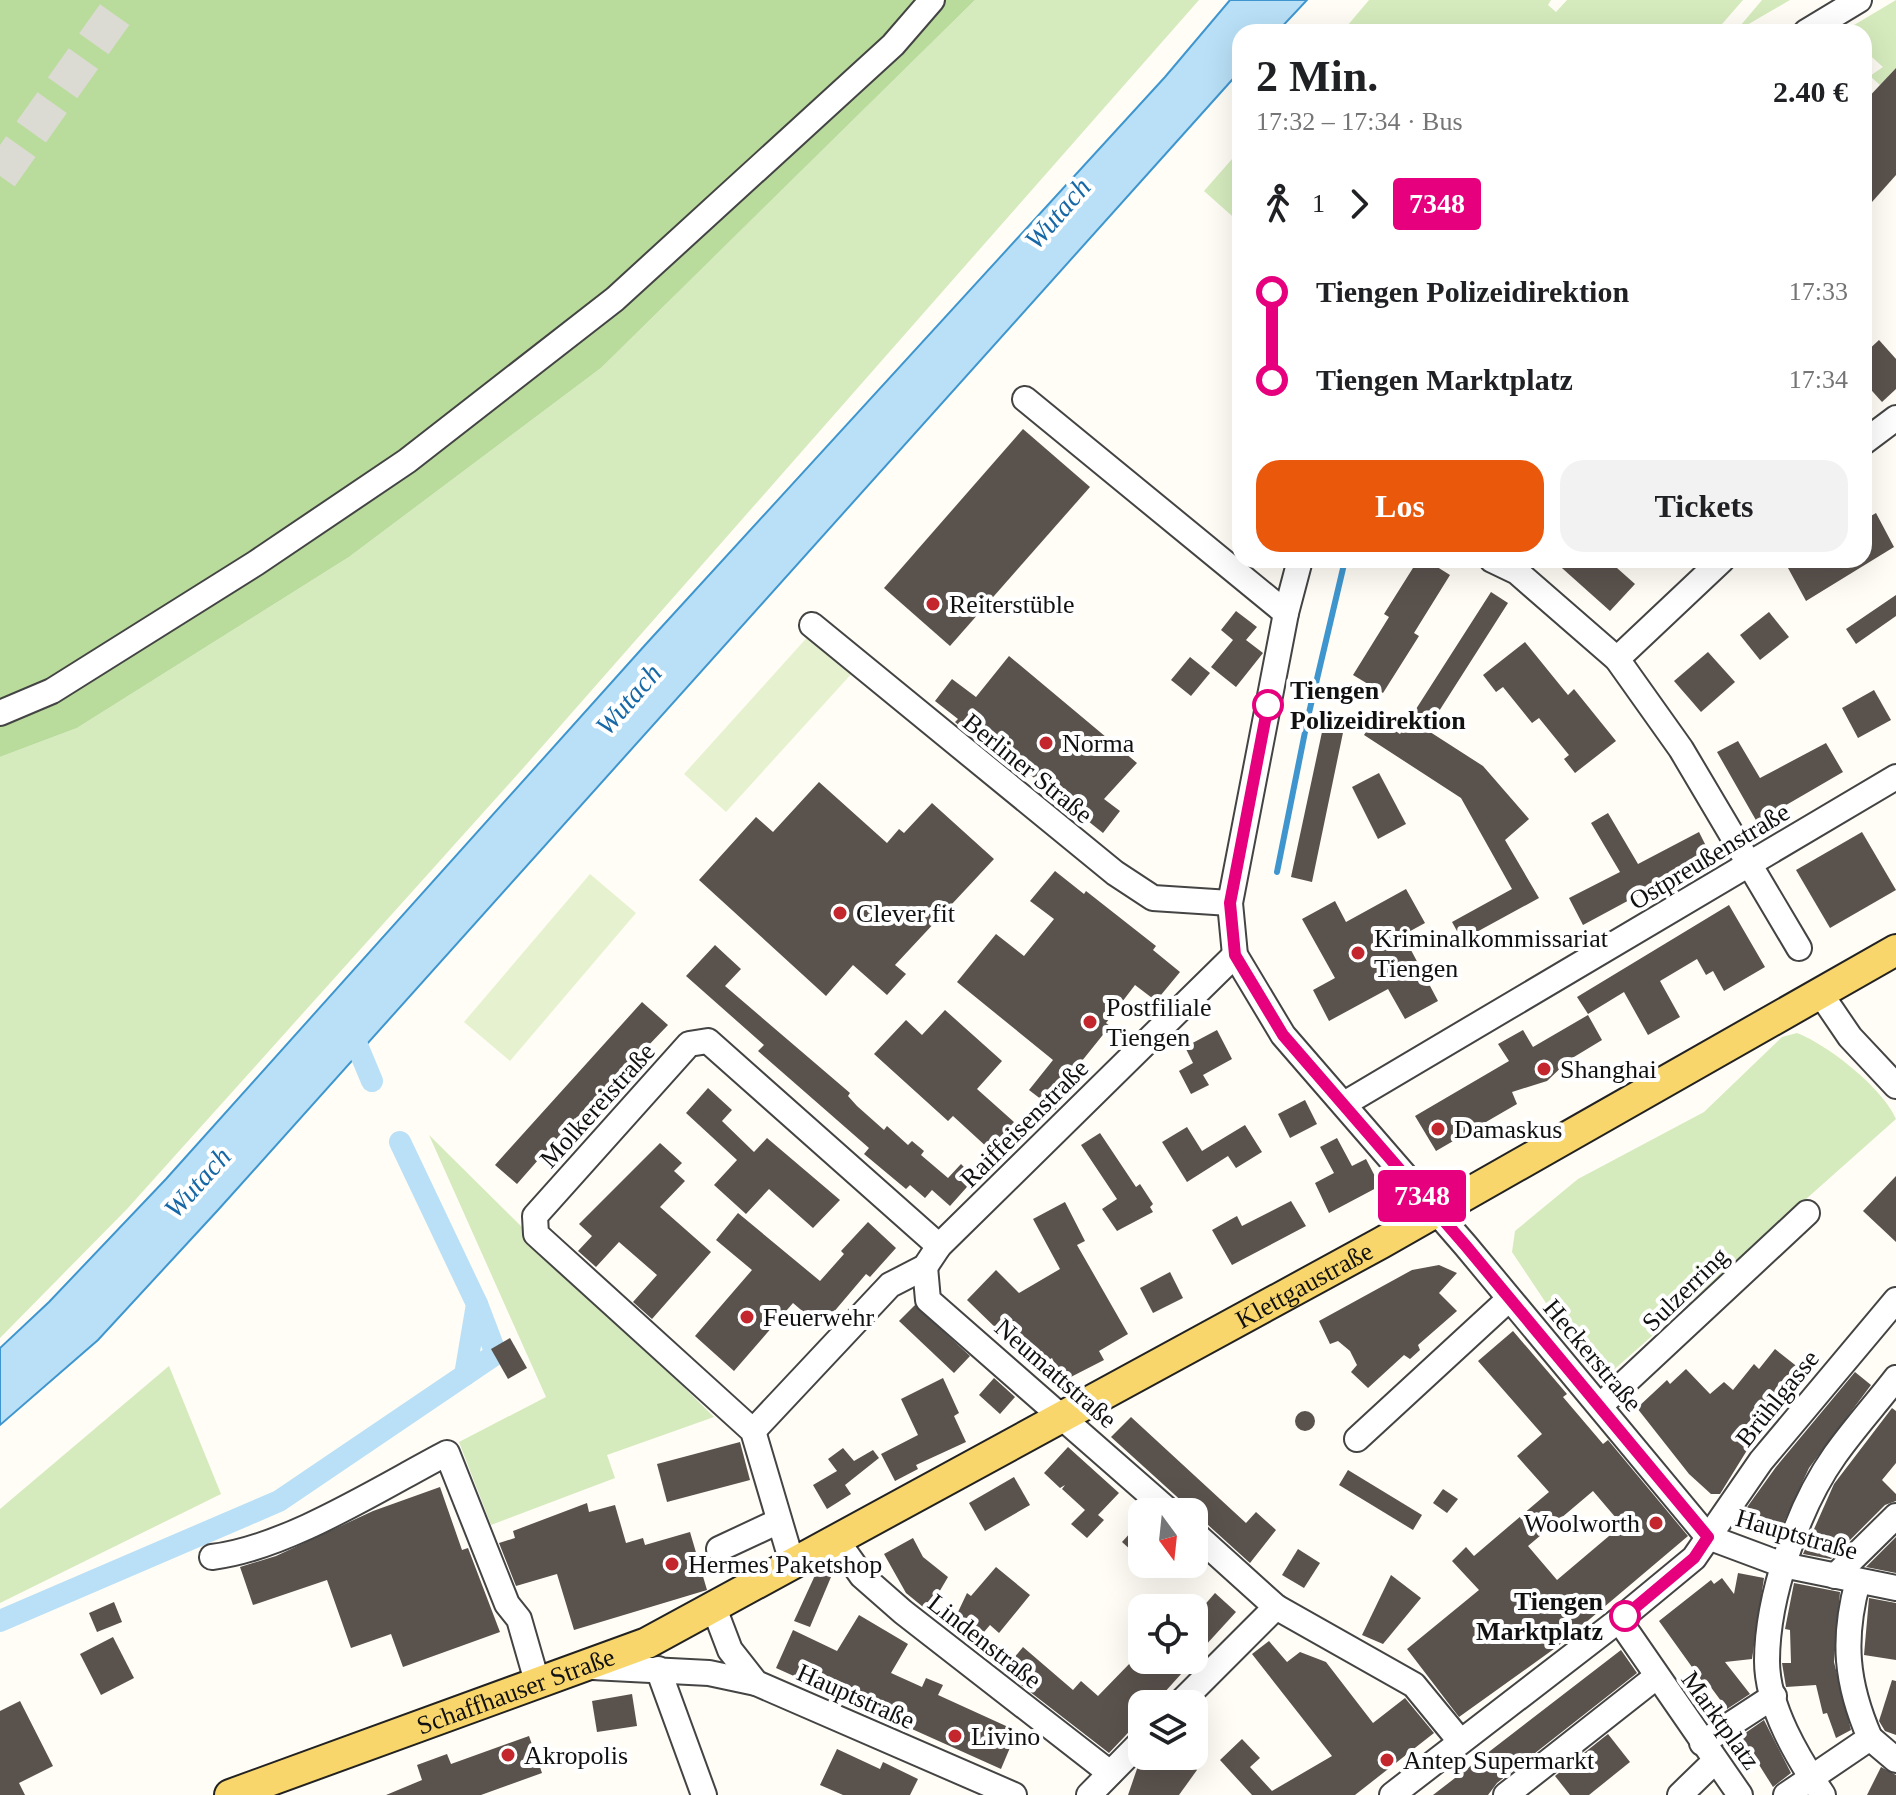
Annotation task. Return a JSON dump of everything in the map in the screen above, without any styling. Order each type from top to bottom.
[{"type":"main road","name":"Klettgaustraße","points":[[793,1566],[1896,950]]},
{"type":"main road","name":"Schaffhauser Straße","points":[[230,1795],[588,1667],[647,1643],[793,1566]]},
{"type":"street","points":[[0,713],[52,691],[256,563],[407,461],[615,299],[882,56],[932,0]]},
{"type":"street","points":[[1819,24],[1859,0]]},
{"type":"street","points":[[1025,399],[1286,613]]},
{"type":"street","points":[[1872,436],[1896,418]]},
{"type":"street","points":[[1298,568],[1286,613],[1230,903],[1235,955],[1283,1035],[1435,1210]]},
{"type":"street","points":[[1509,568],[1617,659],[1681,749],[1799,948]]},
{"type":"street","points":[[1617,659],[1714,568]]},
{"type":"street","name":"Berliner Straße","points":[[812,625],[1045,819],[1115,873],[1153,898],[1230,903]]},
{"type":"street","name":"Ostpreußenstraße","points":[[1344,1104],[1896,777]]},
{"type":"street","name":"Raiffeisenstraße","points":[[925,1267],[939,1246],[1235,955]]},
{"type":"street","points":[[1820,993],[1850,1037],[1896,1086]]},
{"type":"street","name":"Molkereistraße","points":[[753,1431],[536,1234],[535,1216],[689,1044],[708,1041],[939,1246]]},
{"type":"street","name":"Heckerstraße","points":[[1435,1210],[1601,1405],[1708,1537]]},
{"type":"street","name":"Sulzerring","points":[[1601,1405],[1807,1213]]},
{"type":"street","points":[[793,1566],[753,1431],[890,1285],[925,1267]]},
{"type":"street","name":"Neumattstraße","points":[[925,1267],[928,1300],[1154,1498]]},
{"type":"street","points":[[1357,1439],[1509,1299]]},
{"type":"street","name":"Brühlgasse","points":[[1708,1537],[1761,1461],[1896,1300]]},
{"type":"street","points":[[1817,1786],[1789,1739],[1774,1696],[1767,1663],[1783,1565],[1833,1457],[1896,1378]]},
{"type":"street","points":[[212,1557],[229,1555],[309,1525],[447,1453],[507,1604],[519,1619],[538,1685]]},
{"type":"street","points":[[1896,1516],[1846,1579],[1847,1658],[1870,1738],[1896,1760]]},
{"type":"street","points":[[719,1549],[779,1521]]},
{"type":"street","name":"Hauptstraße","points":[[1392,1795],[1619,1620],[1694,1558],[1708,1537],[1783,1565],[1896,1588]]},
{"type":"street","name":"Lindenstraße","points":[[837,1541],[862,1576],[903,1612],[1110,1773]]},
{"type":"street","points":[[1208,1546],[1276,1607],[1414,1685],[1460,1741]]},
{"type":"street","points":[[1193,1690],[1276,1607]]},
{"type":"street","name":"Hauptstraße","points":[[714,1608],[730,1650],[756,1683],[1014,1795]]},
{"type":"street","name":"Marktplatz","points":[[1619,1620],[1740,1795]]},
{"type":"street","points":[[588,1667],[709,1673],[756,1683]]},
{"type":"street","points":[[658,1669],[704,1795]]},
{"type":"street","name":"Marktplatz","points":[[1506,1795],[1656,1677]]},
{"type":"street","points":[[1680,1795],[1709,1752],[1774,1696]]},
{"type":"street","points":[[1786,1795],[1817,1786],[1870,1738]]},
{"type":"street","points":[[1089,1795],[1128,1755]]},
{"type":"green space","points":[[0,0],[975,0],[601,368],[349,557],[77,728],[0,757]]},
{"type":"green space","points":[[975,0],[1199,0],[525,766],[127,1209],[0,1338],[0,757],[77,728],[349,557],[601,368]]},
{"type":"green space","points":[[1369,0],[1551,0],[1548,5],[1556,12],[1567,0],[1743,0],[1722,24],[1349,24]]},
{"type":"green space","points":[[1762,0],[1790,0],[1749,24],[1742,24]]},
{"type":"green space","points":[[1896,0],[1896,68],[1880,85],[1872,78],[1883,67],[1872,57],[1872,24],[1856,24]]},
{"type":"green space","points":[[1232,159],[1232,216],[1204,191]]},
{"type":"green space","points":[[811,633],[854,671],[726,812],[684,774]]},
{"type":"green space","points":[[590,874],[636,913],[510,1061],[464,1022]]},
{"type":"green space","points":[[1797,1033],[1824,1047],[1867,1081],[1896,1119],[1608,1375],[1560,1324],[1512,1252],[1515,1231],[1578,1179],[1704,1112],[1782,1037]]},
{"type":"green space","points":[[429,1135],[714,1417],[607,1455],[615,1478],[491,1525],[459,1442],[546,1397]]},
{"type":"green space","points":[[169,1366],[221,1494],[0,1603],[0,1509]]},
{"type":"water","name":"Wutach","points":[[1230,0],[1307,0],[1284,24],[1232,24],[1232,80],[218,1210],[98,1340],[0,1425],[0,1348],[49,1302],[166,1179],[646,644],[1165,77]]},
{"type":"building","points":[[1896,68],[1896,175],[1872,202],[1872,94]]},
{"type":"building","points":[[1879,340],[1896,359],[1896,389],[1882,402],[1872,391],[1872,347]]},
{"type":"building","points":[[1023,429],[1090,487],[950,646],[884,588]]},
{"type":"building","points":[[1876,513],[1894,547],[1872,560],[1872,515]]},
{"type":"building","points":[[1413,568],[1439,568],[1450,575],[1414,633],[1419,636],[1383,693],[1353,675],[1389,617],[1384,614]]},
{"type":"building","points":[[1562,568],[1617,568],[1635,584],[1610,611]]},
{"type":"building","points":[[1788,568],[1860,568],[1806,601]]},
{"type":"building","points":[[1491,592],[1508,603],[1427,730],[1483,766],[1529,819],[1505,840],[1539,898],[1462,940],[1452,922],[1512,889],[1461,798],[1364,735],[1375,718],[1400,734]]},
{"type":"building","points":[[1896,595],[1896,616],[1856,644],[1846,629]]},
{"type":"building","points":[[1236,611],[1257,627],[1246,640],[1263,653],[1236,687],[1211,667],[1233,640],[1221,630]]},
{"type":"building","points":[[1769,612],[1789,637],[1760,660],[1740,635]]},
{"type":"building","points":[[1525,642],[1568,695],[1574,689],[1616,741],[1575,773],[1564,759],[1569,755],[1539,718],[1532,723],[1503,687],[1496,692],[1483,675]]},
{"type":"building","points":[[1708,652],[1735,682],[1701,712],[1674,681]]},
{"type":"building","name":"Norma","points":[[1009,656],[1137,763],[1104,799],[1120,811],[1103,833],[1028,773],[1024,779],[955,722],[958,719],[935,701],[952,679],[976,697]]},
{"type":"building","points":[[1190,657],[1210,673],[1191,696],[1171,680]]},
{"type":"building","points":[[1874,690],[1891,720],[1858,738],[1842,708]]},
{"type":"building","points":[[1345,723],[1312,882],[1291,877],[1322,732],[1329,733]]},
{"type":"building","points":[[1738,741],[1760,778],[1826,743],[1843,772],[1757,822],[1717,752]]},
{"type":"building","points":[[1379,773],[1406,824],[1378,839],[1352,787]]},
{"type":"building","name":"Clever fit","points":[[819,782],[887,843],[899,829],[904,833],[932,803],[994,859],[895,965],[906,974],[887,995],[853,965],[826,996],[699,880],[756,817],[773,832]]},
{"type":"building","points":[[1608,813],[1638,864],[1699,832],[1711,856],[1583,925],[1569,898],[1620,872],[1591,823]]},
{"type":"building","points":[[1862,832],[1896,890],[1830,928],[1796,870]]},
{"type":"building","points":[[1055,871],[1084,894],[1086,891],[1156,946],[1153,950],[1180,972],[1156,1001],[1135,985],[1106,1023],[1110,1026],[1061,1087],[1068,1092],[1055,1110],[1029,1090],[1053,1060],[957,982],[996,934],[1024,956],[1054,919],[1030,901]]},
{"type":"building","name":"Kriminalkommissariat Tiengen","points":[[1406,889],[1425,923],[1403,935],[1438,1001],[1405,1019],[1388,989],[1329,1021],[1313,990],[1335,978],[1302,919],[1335,901],[1346,922]]},
{"type":"building","points":[[1729,905],[1765,967],[1724,991],[1713,971],[1706,975],[1697,959],[1660,981],[1680,1017],[1648,1035],[1624,992],[1588,1014],[1577,997]]},
{"type":"building","points":[[715,945],[741,969],[725,986],[850,1093],[848,1096],[857,1106],[884,1130],[887,1126],[908,1145],[912,1141],[924,1151],[921,1155],[948,1178],[961,1164],[975,1178],[950,1206],[932,1190],[925,1198],[910,1185],[906,1189],[864,1154],[869,1148],[758,1051],[764,1045],[686,976]]},
{"type":"building","points":[[642,1002],[668,1025],[577,1120],[575,1118],[517,1184],[495,1165]]},
{"type":"building","points":[[945,1010],[1002,1061],[977,1089],[1014,1122],[989,1149],[953,1116],[948,1121],[874,1054],[906,1020],[922,1035]]},
{"type":"building","points":[[1588,1015],[1602,1040],[1569,1060],[1547,1081],[1512,1092],[1517,1104],[1436,1151],[1415,1116],[1509,1061],[1498,1044],[1523,1030],[1533,1047]]},
{"type":"building","points":[[1217,1030],[1232,1059],[1203,1075],[1209,1085],[1191,1094],[1179,1071],[1193,1063],[1185,1047]]},
{"type":"building","points":[[708,1088],[732,1110],[722,1121],[754,1152],[767,1138],[840,1200],[813,1228],[769,1189],[746,1214],[714,1185],[737,1160],[686,1113]]},
{"type":"building","points":[[1305,1100],[1317,1124],[1290,1138],[1278,1114]]},
{"type":"building","points":[[1245,1125],[1262,1152],[1236,1168],[1228,1156],[1187,1182],[1162,1142],[1187,1127],[1202,1151]]},
{"type":"building","points":[[1100,1133],[1136,1187],[1140,1184],[1153,1204],[1150,1207],[1153,1212],[1117,1231],[1102,1209],[1117,1199],[1081,1145]]},
{"type":"building","points":[[1337,1138],[1352,1166],[1366,1159],[1380,1186],[1329,1213],[1315,1183],[1334,1173],[1320,1147]]},
{"type":"building","points":[[660,1143],[682,1163],[674,1171],[685,1181],[660,1207],[711,1252],[652,1319],[633,1302],[657,1275],[619,1242],[596,1267],[578,1251],[592,1236],[579,1224]]},
{"type":"building","points":[[1896,1176],[1896,1242],[1863,1211]]},
{"type":"building","points":[[1291,1201],[1306,1226],[1232,1265],[1212,1230],[1237,1216],[1242,1226]]},
{"type":"building","points":[[1065,1202],[1085,1241],[1077,1245],[1128,1334],[1099,1351],[1104,1360],[1063,1381],[1052,1358],[1036,1367],[967,1300],[996,1270],[1019,1293],[1060,1269],[1033,1219]]},
{"type":"building","name":"Feuerwehr","points":[[738,1213],[820,1281],[844,1254],[841,1251],[868,1222],[896,1248],[870,1277],[866,1274],[821,1327],[793,1303],[734,1371],[695,1336],[752,1270],[716,1240]]},
{"type":"building","points":[[1439,1265],[1457,1273],[1439,1293],[1457,1311],[1418,1345],[1420,1350],[1410,1359],[1404,1355],[1368,1388],[1351,1372],[1357,1365],[1350,1351],[1338,1341],[1330,1344],[1319,1321],[1412,1270]]},
{"type":"building","points":[[1170,1272],[1183,1298],[1153,1313],[1140,1288]]},
{"type":"building","points":[[915,1305],[970,1356],[954,1373],[899,1321]]},
{"type":"building","points":[[1513,1331],[1567,1394],[1563,1397],[1603,1444],[1608,1440],[1688,1536],[1558,1646],[1459,1717],[1407,1649],[1479,1590],[1452,1561],[1466,1547],[1474,1556],[1549,1492],[1517,1456],[1542,1434],[1478,1361]],"holes":[[[1593,1491],[1622,1525],[1557,1580],[1528,1546]]]},
{"type":"building","points":[[510,1338],[527,1368],[508,1379],[491,1349]]},
{"type":"building","points":[[1775,1349],[1804,1372],[1762,1426],[1720,1494],[1711,1494],[1689,1474],[1637,1408],[1667,1380],[1670,1384],[1686,1369],[1710,1394],[1724,1382],[1733,1390],[1754,1364],[1759,1369]]},
{"type":"building","points":[[1855,1372],[1871,1385],[1809,1468],[1777,1537],[1740,1517],[1776,1467]]},
{"type":"building","points":[[943,1378],[959,1413],[954,1416],[966,1442],[916,1465],[918,1469],[895,1481],[881,1454],[918,1435],[901,1399]]},
{"type":"building","points":[[994,1378],[1015,1397],[1000,1414],[979,1395]]},
{"type":"building","points":[[1892,1408],[1896,1411],[1896,1463],[1882,1480],[1896,1494],[1896,1501],[1885,1505],[1831,1559],[1803,1554],[1834,1484]]},
{"type":"building","points":[[1301,1411],[1309,1411],[1315,1421],[1309,1431],[1301,1431],[1295,1425],[1295,1417]]},
{"type":"building","points":[[1131,1417],[1246,1523],[1256,1512],[1276,1530],[1250,1563],[1208,1525],[1208,1498],[1178,1498],[1111,1437]]},
{"type":"building","points":[[740,1442],[750,1480],[667,1502],[657,1464]]},
{"type":"building","points":[[1068,1447],[1119,1493],[1098,1515],[1104,1520],[1087,1538],[1071,1524],[1085,1510],[1062,1489],[1065,1485],[1060,1488],[1044,1473]]},
{"type":"building","points":[[843,1448],[854,1461],[873,1450],[879,1458],[845,1485],[851,1494],[827,1509],[813,1485],[837,1471],[828,1459]]},
{"type":"building","points":[[1348,1470],[1422,1515],[1413,1530],[1339,1485]]},
{"type":"building","points":[[1014,1477],[1030,1505],[985,1531],[969,1503]]},
{"type":"building","points":[[440,1487],[462,1550],[468,1548],[500,1632],[403,1667],[391,1634],[351,1648],[327,1580],[253,1605],[240,1567],[276,1556],[373,1511]]},
{"type":"building","points":[[1443,1489],[1458,1499],[1447,1513],[1433,1503]]},
{"type":"building","points":[[587,1503],[589,1512],[615,1505],[626,1543],[643,1538],[645,1545],[690,1532],[707,1590],[574,1630],[557,1574],[516,1586],[499,1543],[515,1538],[513,1531]]},
{"type":"building","points":[[1896,1537],[1896,1573],[1866,1567]]},
{"type":"building","points":[[913,1538],[923,1557],[948,1577],[928,1611],[906,1593],[884,1554]]},
{"type":"building","points":[[1298,1549],[1320,1563],[1304,1588],[1282,1575]]},
{"type":"building","points":[[996,1567],[1030,1595],[999,1633],[990,1625],[972,1646],[950,1629],[967,1593],[971,1596]]},
{"type":"building","points":[[817,1571],[831,1577],[810,1627],[794,1621]]},
{"type":"building","points":[[1738,1573],[1764,1578],[1752,1659],[1725,1662],[1750,1694],[1727,1709],[1710,1686],[1707,1688],[1659,1621],[1711,1580],[1714,1584],[1722,1578],[1734,1594]]},
{"type":"building","points":[[1391,1575],[1421,1598],[1383,1644],[1362,1635]]},
{"type":"building","points":[[1794,1583],[1840,1592],[1834,1662],[1851,1730],[1836,1738],[1827,1713],[1823,1714],[1816,1685],[1786,1687],[1782,1663],[1791,1663],[1790,1630],[1785,1629]]},
{"type":"building","points":[[1215,1593],[1236,1612],[1208,1643],[1208,1601]]},
{"type":"building","points":[[1869,1598],[1896,1603],[1896,1660],[1864,1655]]},
{"type":"building","points":[[114,1602],[122,1622],[97,1632],[89,1613]]},
{"type":"building","points":[[859,1615],[908,1644],[891,1673],[922,1687],[926,1678],[943,1685],[938,1695],[1017,1731],[1001,1769],[776,1668],[793,1630],[837,1651]]},
{"type":"building","points":[[113,1637],[134,1678],[101,1695],[80,1654]]},
{"type":"building","points":[[1269,1641],[1287,1662],[1300,1652],[1326,1662],[1373,1723],[1405,1698],[1434,1733],[1355,1795],[1252,1795],[1220,1760],[1242,1739],[1260,1758],[1250,1767],[1272,1791],[1332,1756],[1252,1654]]},
{"type":"building","points":[[1023,1647],[1073,1690],[1081,1681],[1098,1696],[1128,1665],[1128,1674],[1181,1674],[1167,1690],[1128,1690],[1128,1733],[1109,1753],[1003,1671]]},
{"type":"building","points":[[1621,1650],[1637,1673],[1497,1783],[1488,1795],[1433,1795]]},
{"type":"building","points":[[1892,1680],[1896,1681],[1896,1735],[1885,1731],[1879,1721]]},
{"type":"building","points":[[632,1694],[637,1726],[597,1732],[592,1701]]},
{"type":"building","points":[[20,1701],[53,1766],[19,1783],[25,1795],[0,1795],[0,1711]]},
{"type":"building","points":[[1764,1720],[1791,1773],[1773,1787],[1741,1736]]},
{"type":"building","points":[[1608,1734],[1630,1762],[1589,1795],[1570,1795],[1555,1776]]},
{"type":"building","points":[[529,1736],[542,1773],[481,1795],[386,1795],[422,1780],[417,1765],[447,1754],[451,1764]]},
{"type":"building","points":[[837,1749],[880,1769],[883,1762],[918,1779],[910,1795],[843,1795],[820,1785]]},
{"type":"building","points":[[1881,1767],[1896,1775],[1896,1795],[1867,1795]]},
{"type":"building","points":[[1137,1770],[1197,1770],[1179,1795],[1128,1795]]},
{"type":"waterway","points":[[1277,872],[1308,717],[1343,568]]},
{"type":"waterway","points":[[349,1026],[372,1081]]},
{"type":"waterway","points":[[0,1621],[279,1501],[465,1375],[477,1304],[400,1142]]},
{"type":"waterway","points":[[465,1375],[496,1354],[477,1304]]},
{"type":"tunnel","points":[[0,176],[125,0]]},
{"type":"bus line","name":"7348","points":[[1268,705],[1230,903],[1235,955],[1283,1035],[1601,1405],[1708,1537],[1694,1558],[1625,1616]]},
{"type":"place","name":"Reiterstüble","points":[[933,604]]},
{"type":"place","name":"Tiengen Polizeidirektion","points":[[1268,705]]},
{"type":"place","name":"Norma","points":[[1046,743]]},
{"type":"place","name":"Clever fit","points":[[840,913]]},
{"type":"place","name":"Kriminalkommissariat Tiengen","points":[[1358,953]]},
{"type":"place","name":"Postfiliale Tiengen","points":[[1090,1022]]},
{"type":"place","name":"Shanghai","points":[[1544,1069]]},
{"type":"place","name":"Damaskus","points":[[1438,1129]]},
{"type":"place","name":"Feuerwehr","points":[[747,1317]]},
{"type":"place","name":"Woolworth","points":[[1656,1523]]},
{"type":"place","name":"Hermes Paketshop","points":[[672,1564]]},
{"type":"place","name":"Tiengen Marktplatz","points":[[1625,1616]]},
{"type":"place","name":"Livino","points":[[955,1736]]},
{"type":"place","name":"Akropolis","points":[[508,1755]]},
{"type":"place","name":"Antep Supermarkt","points":[[1387,1760]]}]
